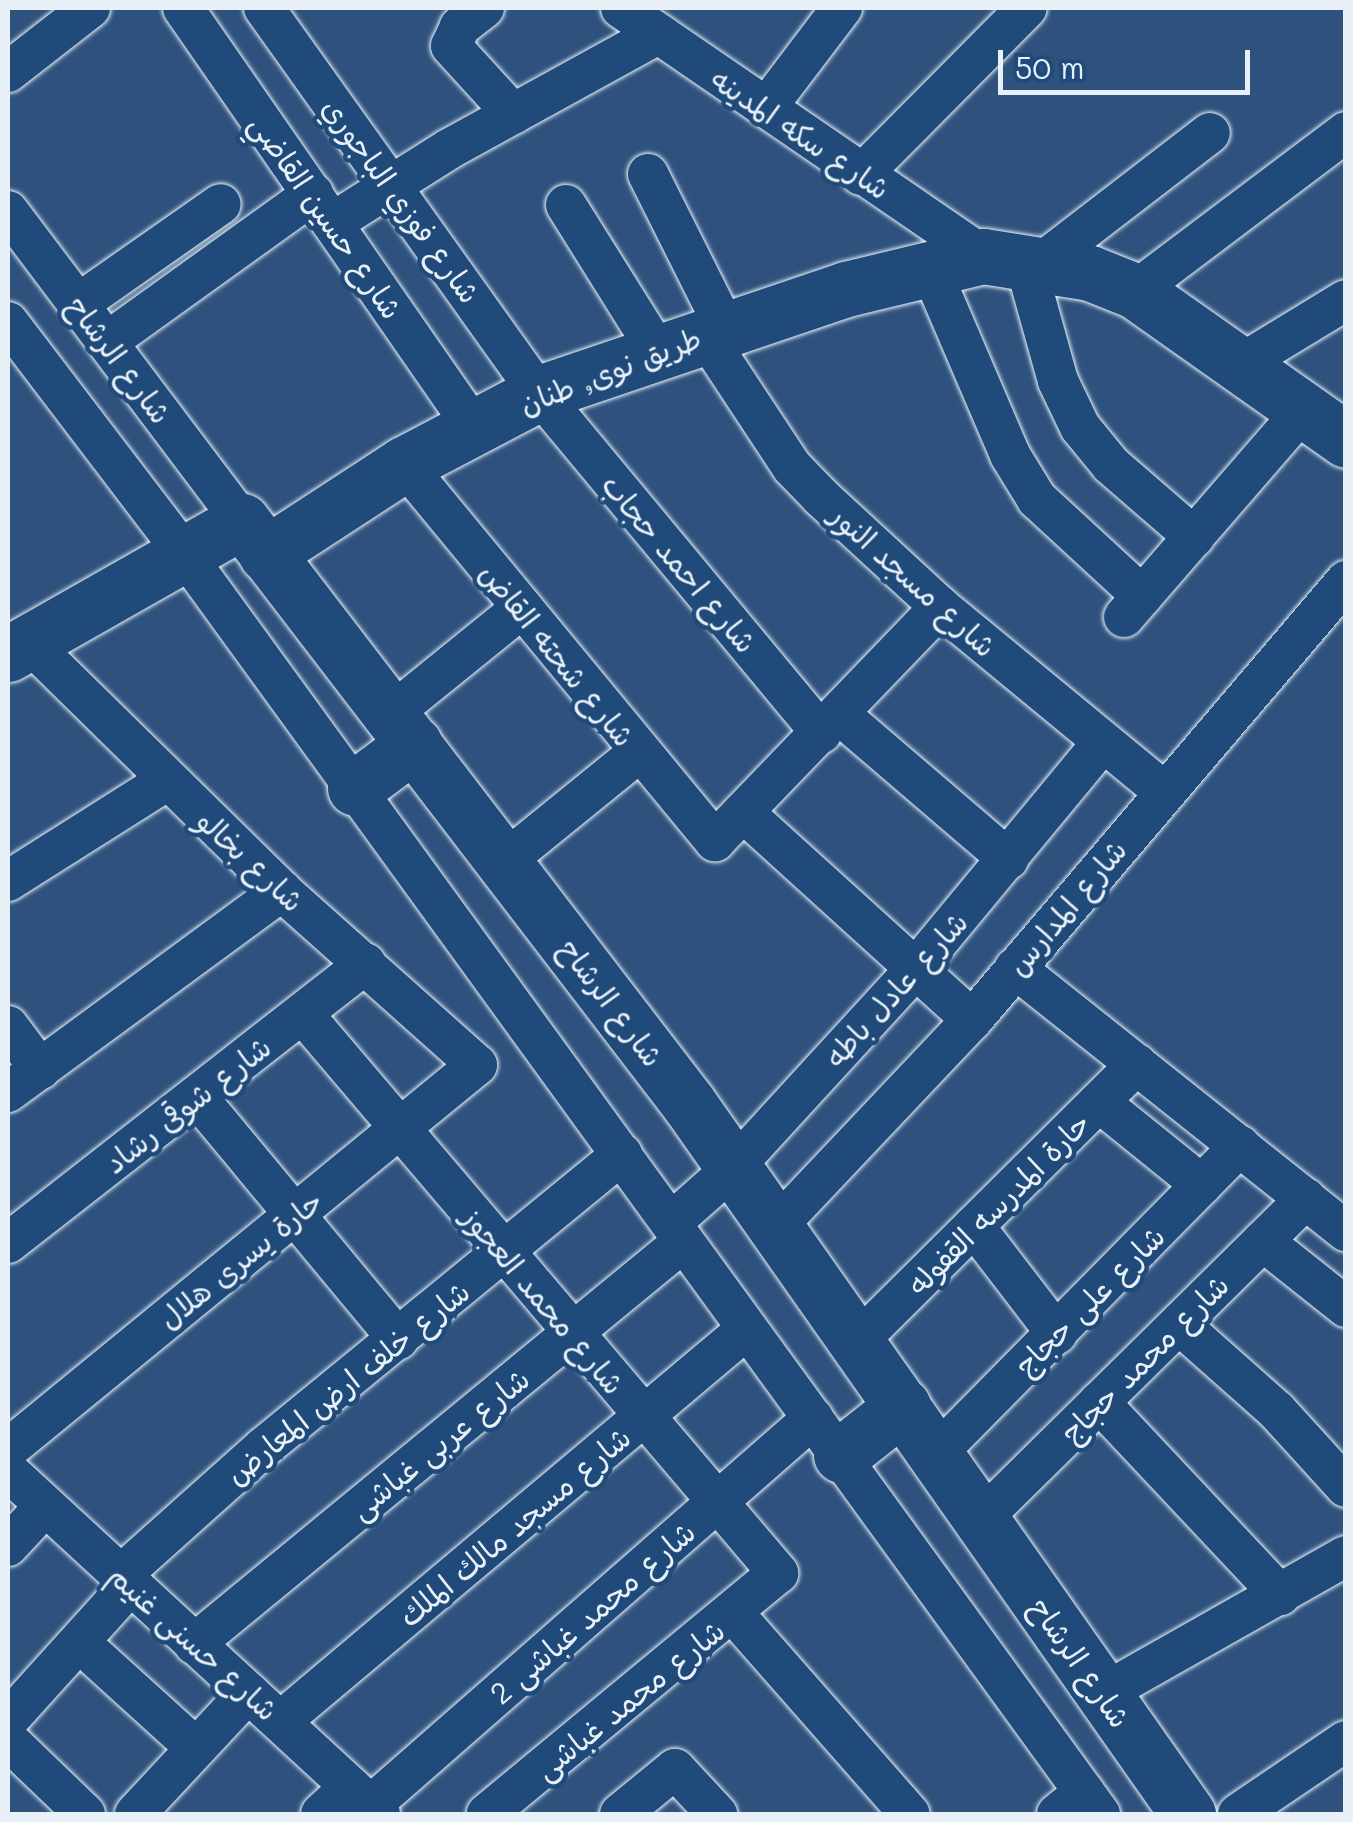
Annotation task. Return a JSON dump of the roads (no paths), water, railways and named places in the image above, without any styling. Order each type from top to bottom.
[{"type":"main road","points":[[1016,259],[1135,290],[1244,362],[1324,425]]},
{"type":"main road","name":"طريق نوى, طنان","points":[[18,648],[186,556],[254,537],[540,393],[695,337],[930,268],[1016,259]]},
{"type":"main road","name":"شارع الرشاح","points":[[254,537],[505,861],[778,1225],[1188,1814]]},
{"type":"main road","points":[[355,788],[402,729]]},
{"type":"main road","points":[[826,1437],[903,1406]]},
{"type":"street","points":[[8,72],[90,8]]},
{"type":"street","name":"شارع حسين القاضي","points":[[182,8],[472,425]]},
{"type":"street","name":"شارع فوزي الباجوري","points":[[264,8],[540,393]]},
{"type":"street","points":[[484,8],[453,36],[452,46],[512,114]]},
{"type":"street","name":"شارع سكه المدينه","points":[[620,8],[861,174],[1016,259]]},
{"type":"street","points":[[766,108],[842,8]]},
{"type":"street","points":[[861,174],[1027,8]]},
{"type":"street","points":[[107,342],[322,208],[391,185],[656,35]]},
{"type":"street","points":[[1135,290],[1346,132]]},
{"type":"street","points":[[1194,537],[1111,465],[1080,427],[1058,381],[1016,259],[1210,133]]},
{"type":"street","name":"شارع مسجد النور","points":[[648,174],[695,337],[792,467],[940,607],[1162,791]]},
{"type":"street","points":[[78,304],[221,204]]},
{"type":"street","points":[[566,204],[695,337]]},
{"type":"street","name":"شارع الرشاح","points":[[8,211],[254,537]]},
{"type":"street","points":[[930,268],[1010,455],[1037,499],[1133,606],[1194,537],[1324,425]]},
{"type":"street","points":[[1244,362],[1346,300]]},
{"type":"street","points":[[8,322],[186,556],[622,1154],[826,1437],[1080,1807]]},
{"type":"street","name":"شارع احمد حجاب","points":[[540,393],[830,724],[1008,859]]},
{"type":"street","name":"شارع شحته القاض","points":[[404,464],[638,753],[715,841],[743,812]]},
{"type":"street","name":"شارع المدارس","points":[[778,1225],[972,1020],[1162,791],[1346,582]]},
{"type":"street","points":[[940,607],[743,812],[972,1020]]},
{"type":"street","points":[[402,729],[522,608]]},
{"type":"street","name":"شارع بخالو","points":[[18,648],[282,891],[473,1055],[474,1070]]},
{"type":"street","name":"شارع عادل باطه","points":[[678,1232],[916,968],[1103,742]]},
{"type":"street","points":[[505,861],[638,753]]},
{"type":"street","points":[[8,881],[166,781]]},
{"type":"street","points":[[8,1026],[24,1080],[282,891]]},
{"type":"street","name":"شارع شوقى رشاد","points":[[8,1243],[366,964]]},
{"type":"street","points":[[1016,968],[1346,1231]]},
{"type":"street","name":"شارع محمد العجوز","points":[[303,1014],[776,1569],[771,1584]]},
{"type":"street","name":"حارة المدرسه القفوله","points":[[858,1341],[1137,1064]]},
{"type":"street","name":"حارة يسرى هلال","points":[[8,1449],[474,1070]]},
{"type":"street","points":[[196,1097],[398,1339]]},
{"type":"street","points":[[1099,1102],[1202,1185]]},
{"type":"street","name":"شارع على حجاج","points":[[936,1454],[1240,1146]]},
{"type":"street","name":"شارع خلف ارض المعارض","points":[[8,1720],[79,1642],[126,1580],[398,1339],[622,1154]]},
{"type":"street","name":"شارع محمد حجاج","points":[[982,1518],[1306,1198]]},
{"type":"street","points":[[974,1226],[1057,1334]]},
{"type":"street","name":"شارع عربى غباشى","points":[[194,1644],[572,1333],[678,1232]]},
{"type":"street","points":[[1263,1240],[1346,1307]]},
{"type":"street","points":[[1179,1324],[1276,1410],[1346,1487]]},
{"type":"street","name":"شارع مسجد مالك الملك","points":[[281,1722],[747,1330]]},
{"type":"street","points":[[1099,1402],[1280,1595]]},
{"type":"street","name":"شارع محمد غباشى 2","points":[[321,1814],[367,1802],[718,1502],[826,1437]]},
{"type":"street","name":"شارع حسنى غنيم","points":[[8,1470],[367,1802]]},
{"type":"street","points":[[8,1546],[45,1506]]},
{"type":"street","points":[[1102,1694],[1346,1556]]},
{"type":"street","name":"شارع محمد غباشى","points":[[487,1814],[771,1584]]},
{"type":"street","points":[[734,1614],[910,1814]]},
{"type":"street","points":[[79,1642],[196,1748]]},
{"type":"street","points":[[135,1814],[248,1693]]},
{"type":"street","points":[[8,1740],[85,1814]]},
{"type":"street","points":[[1238,1814],[1346,1741]]},
{"type":"street","points":[[620,1814],[675,1768],[717,1814]]}]
